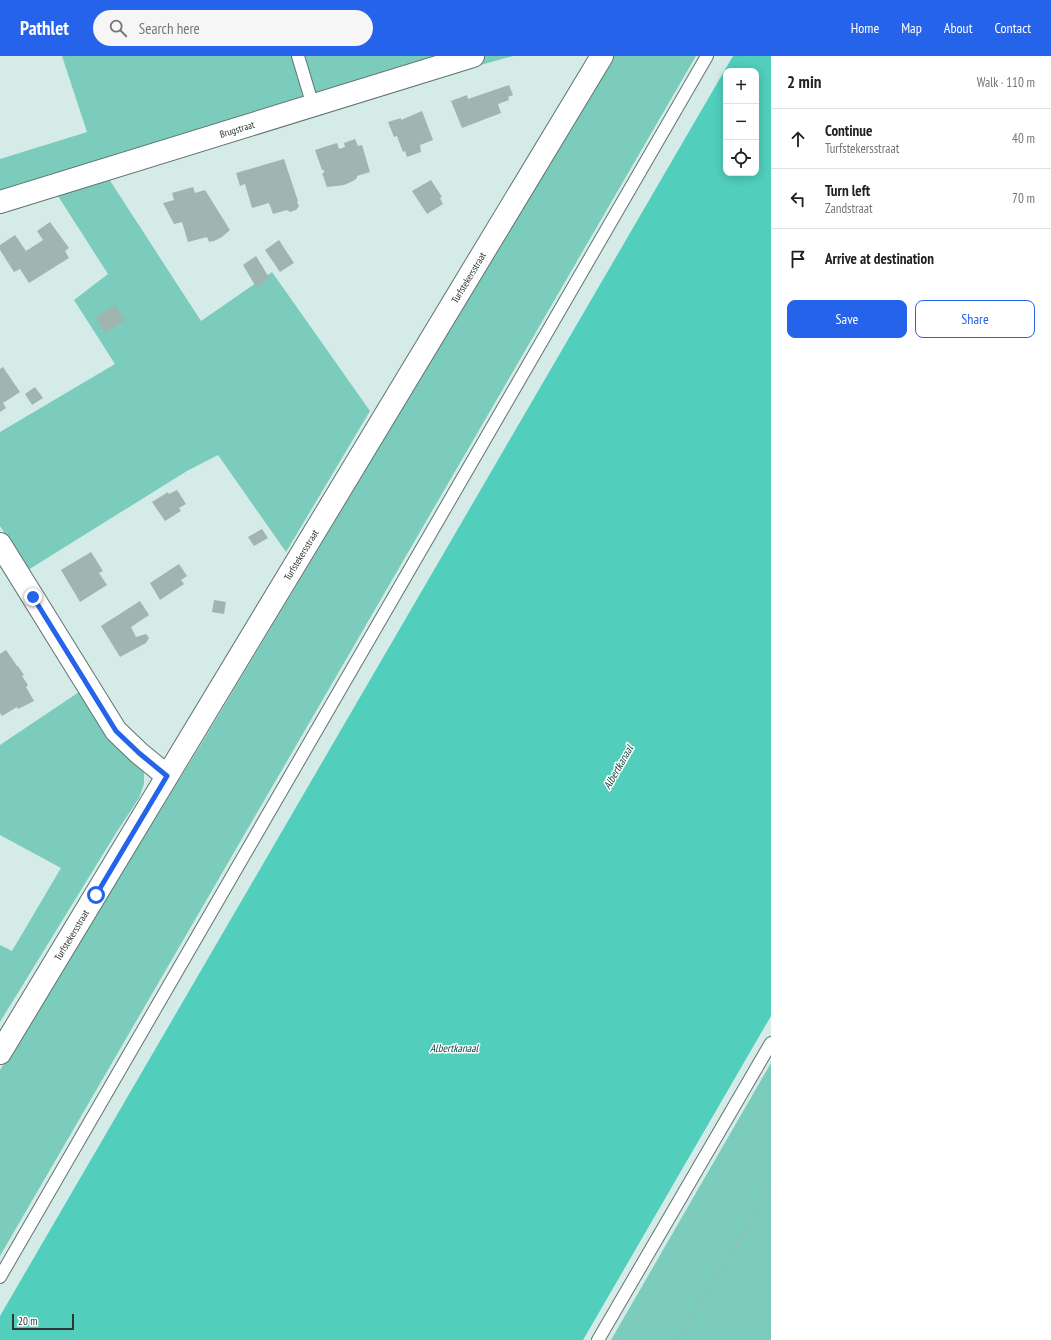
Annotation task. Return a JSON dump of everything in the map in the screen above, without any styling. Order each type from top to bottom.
[{"type":"street","name":"Brugstraat","points":[[0,202],[474,56]]},
{"type":"street","name":"Turfstekersstraat","points":[[0,1054],[602,56]]},
{"type":"street","points":[[0,544],[116,731],[139,753],[167,776]]},
{"type":"lane","points":[[298,56],[313,106]]},
{"type":"lane","points":[[0,1276],[707,56]]},
{"type":"lane","points":[[598,1340],[771,1043]]},
{"type":"path","points":[[670,1340],[682,1334],[753,1219],[771,1184]]},
{"type":"shaded area","points":[[62,56],[513,56],[207,142],[107,176],[201,321],[272,272],[370,411],[286,552],[218,455],[187,471],[28,570],[0,526],[0,432],[115,364],[74,300],[108,274],[56,193],[0,212],[0,159],[87,132]]},
{"type":"shaded area","points":[[614,56],[696,56],[0,1256],[0,1070],[200,746]]},
{"type":"shaded area","points":[[82,690],[144,772],[144,784],[139,798],[0,1022],[0,945],[12,951],[61,868],[0,835],[0,745]]},
{"type":"shaded area","points":[[771,1063],[771,1340],[611,1340]]},
{"type":"water","name":"Albertkanaal","points":[[733,56],[771,56],[771,1016],[583,1340],[0,1340],[0,1316],[723,73],[723,176],[759,176],[759,68],[726,68]]},
{"type":"building","points":[[509,85],[513,95],[508,97],[509,100],[498,104],[501,113],[462,128],[451,101],[467,95],[468,99]]},
{"type":"building","points":[[422,111],[433,140],[420,145],[421,152],[407,157],[405,151],[403,152],[397,136],[394,137],[388,122],[401,118],[401,120]]},
{"type":"building","points":[[355,139],[358,146],[362,145],[370,172],[357,176],[357,178],[353,181],[344,185],[327,187],[322,173],[324,173],[324,170],[322,170],[315,150],[337,143],[339,149],[345,147],[344,143]]},
{"type":"building","points":[[284,159],[299,206],[296,210],[290,212],[287,210],[273,214],[269,203],[252,208],[245,184],[240,186],[236,173]]},
{"type":"building","points":[[431,180],[442,197],[440,198],[443,204],[427,214],[412,191]]},
{"type":"building","points":[[193,187],[195,193],[205,190],[230,230],[222,237],[214,241],[209,242],[207,237],[188,242],[182,222],[174,224],[163,203],[174,200],[172,193]]},
{"type":"building","points":[[50,222],[69,248],[65,251],[69,258],[29,283],[20,269],[14,272],[0,250],[0,245],[15,235],[26,251],[43,240],[37,231]]},
{"type":"building","points":[[279,240],[294,263],[280,272],[265,250]]},
{"type":"building","points":[[256,256],[270,279],[256,287],[243,265]]},
{"type":"building","points":[[115,305],[125,320],[105,333],[96,318]]},
{"type":"building","points":[[3,367],[20,392],[3,403],[6,408],[0,412],[0,369]]},
{"type":"building","points":[[35,387],[43,398],[32,405],[25,394]]},
{"type":"building","points":[[177,490],[186,504],[179,508],[181,511],[165,521],[152,502],[168,492],[169,494]]},
{"type":"building","points":[[262,529],[268,538],[254,546],[248,537]]},
{"type":"building","points":[[91,552],[103,571],[99,573],[107,585],[80,602],[61,570]]},
{"type":"building","points":[[179,564],[187,576],[181,580],[184,584],[160,600],[150,583]]},
{"type":"building","points":[[214,600],[226,602],[224,614],[212,612]]},
{"type":"building","points":[[140,601],[149,615],[131,627],[136,637],[146,634],[149,638],[146,643],[120,657],[101,626]]},
{"type":"building","points":[[6,650],[24,675],[22,676],[28,685],[26,687],[34,701],[18,709],[17,707],[2,716],[0,713],[0,654]]},
{"type":"route","points":[[33,597],[116,731],[139,753],[167,776],[96,895]]}]
